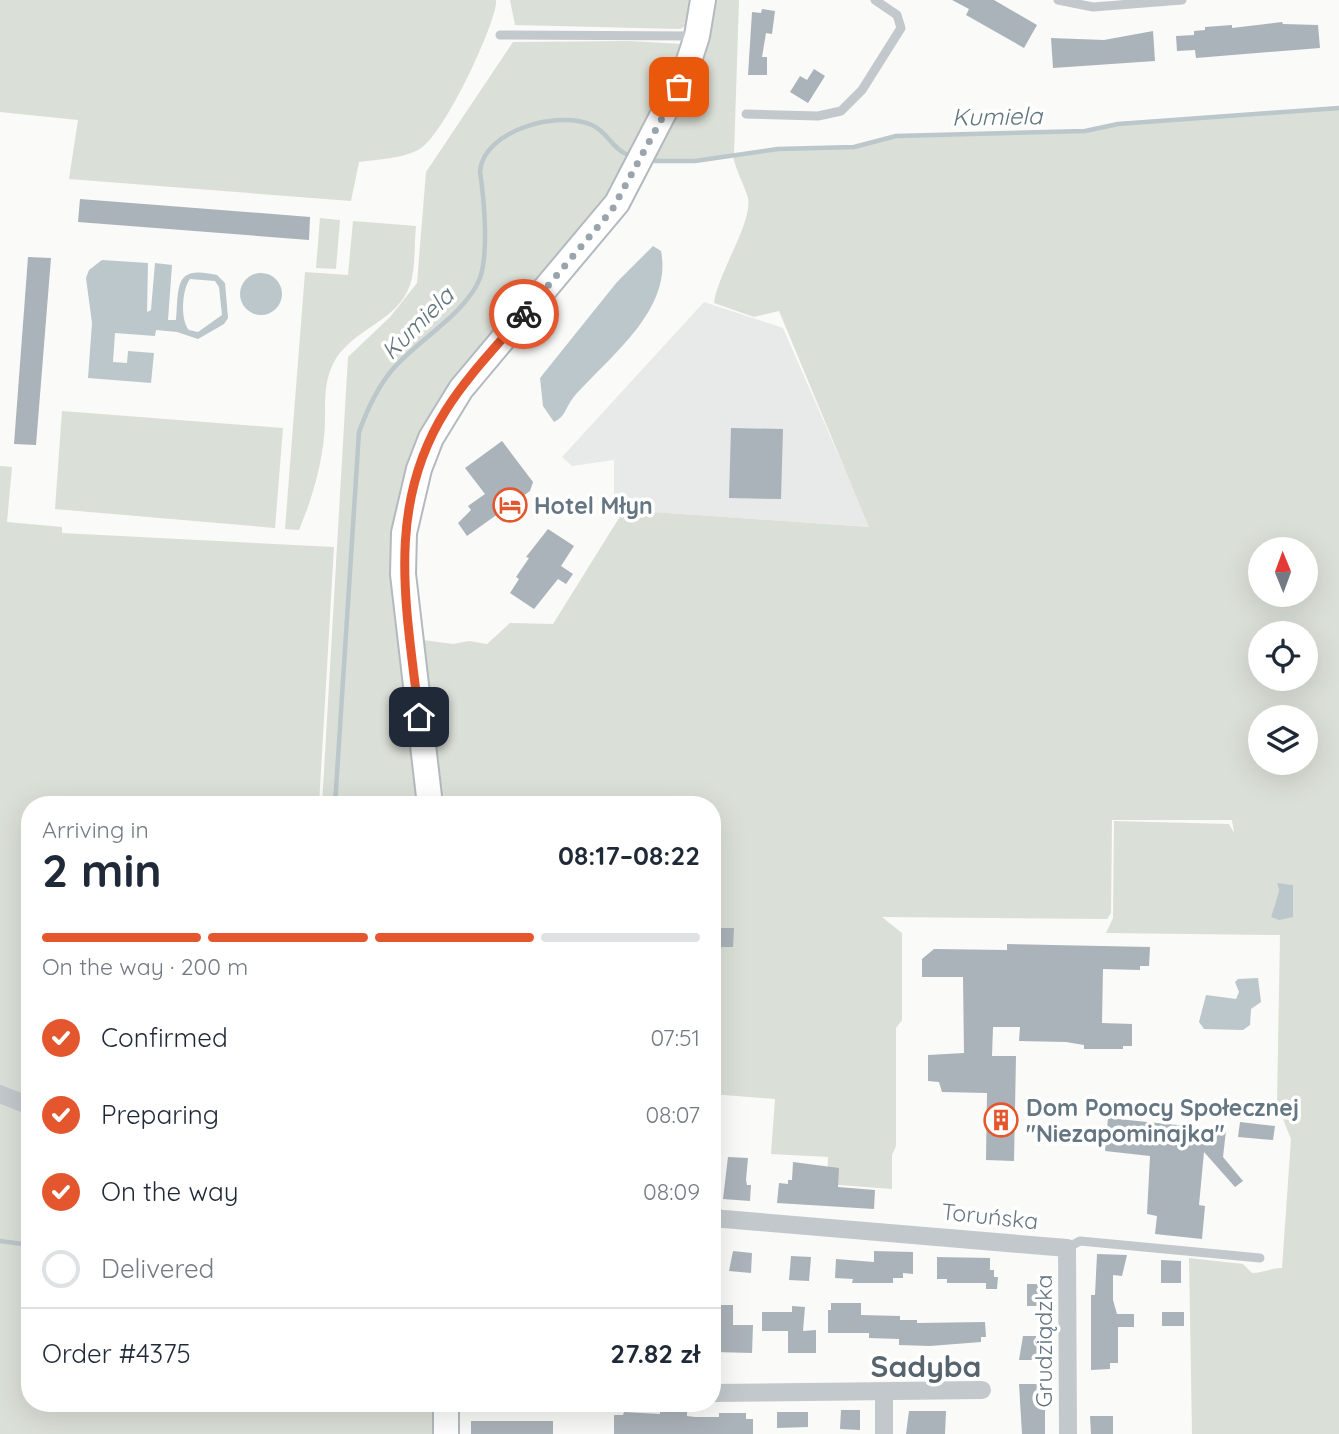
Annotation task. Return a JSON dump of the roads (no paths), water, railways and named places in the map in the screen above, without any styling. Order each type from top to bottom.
[{"type":"street","points":[[429,796],[404,574],[404,533],[419,469],[431,438],[461,389],[612,210],[679,87],[697,37],[703,0]]},
{"type":"street","points":[[0,1094],[21,1102]]},
{"type":"street","name":"Toruńska","points":[[721,1219],[1067,1248]]},
{"type":"street","name":"Grudziądzka","points":[[1067,1248],[1068,1434]]},
{"type":"street","points":[[721,1393],[982,1390]]},
{"type":"street","points":[[884,1392],[884,1434]]},
{"type":"street","points":[[446,1412],[446,1434]]},
{"type":"lane","points":[[746,114],[830,115],[847,107],[901,28],[897,15],[875,0]]},
{"type":"lane","points":[[1058,0],[1093,7],[1182,0]]},
{"type":"lane","points":[[500,34],[697,37]]},
{"type":"lane","name":"Toruńska","points":[[1067,1248],[1080,1241],[1260,1258]]},
{"type":"waterway","name":"Kumiela","points":[[655,161],[695,161],[778,149],[854,147],[896,136],[1085,131],[1118,124],[1339,108]]},
{"type":"waterway","name":"Kumiela","points":[[336,796],[359,432],[369,407],[392,370],[464,303],[480,278],[485,240],[480,171],[494,144],[508,134],[543,122],[578,121],[597,128],[628,155]]},
{"type":"waterway","name":"Kumiela","points":[[0,1241],[21,1244]]},
{"type":"place","name":"Hotel Młyn","points":[[510,505]]},
{"type":"place","name":"Dom Pomocy Społecznej \"Niezapominajka\"","points":[[1001,1120]]},
{"type":"district","name":"Sadyba","points":[[926,1366]]}]
